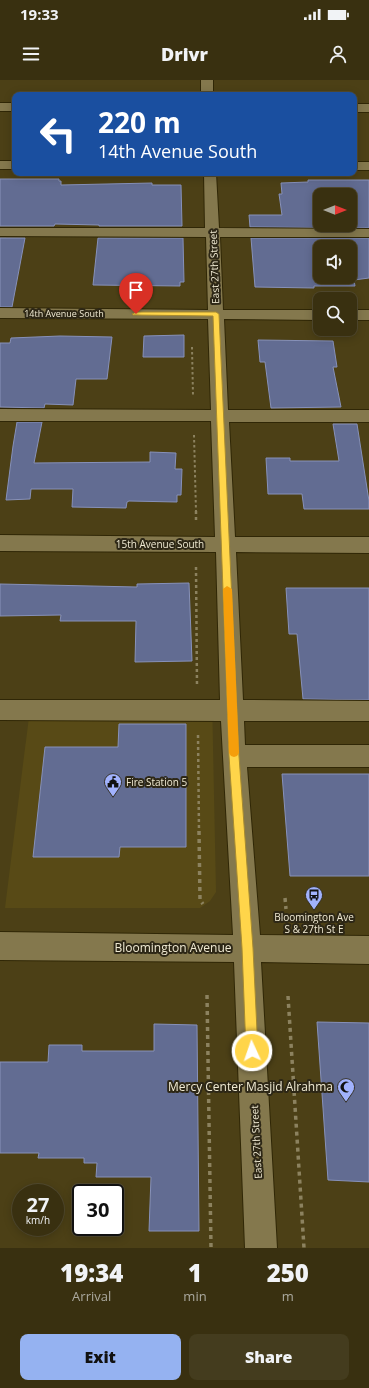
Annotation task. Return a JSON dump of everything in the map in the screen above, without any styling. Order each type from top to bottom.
[{"type":"street","points":[[207,80],[207,92]]},
{"type":"street","points":[[0,107],[12,107]]},
{"type":"street","points":[[357,108],[369,108]]},
{"type":"street","points":[[0,165],[12,165]]},
{"type":"street","points":[[357,166],[369,166]]},
{"type":"street","name":"East 27th Street","points":[[210,176],[234,756],[247,948],[261,1248]]},
{"type":"street","points":[[0,232],[369,234]]},
{"type":"street","name":"14th Avenue South","points":[[0,313],[313,314]]},
{"type":"street","points":[[357,315],[369,315]]},
{"type":"street","points":[[0,415],[369,416]]},
{"type":"street","name":"15th Avenue South","points":[[0,543],[369,545]]},
{"type":"street","points":[[0,710],[369,711]]},
{"type":"street","points":[[234,756],[369,756]]},
{"type":"street","name":"Bloomington Avenue","points":[[0,946],[369,950]]},
{"type":"path","points":[[285,898],[286,909]]},
{"type":"path","points":[[207,995],[210,1248]]},
{"type":"path","points":[[288,996],[304,1248]]},
{"type":"shaded area","points":[[212,699],[216,892],[210,901],[200,908],[5,908],[31,701]]},
{"type":"building","points":[[0,179],[59,179],[59,181],[61,181],[61,185],[152,183],[152,185],[181,185],[182,226],[99,226],[55,224],[54,226],[0,226]]},
{"type":"building","points":[[308,180],[369,180],[369,228],[357,228],[357,188],[313,188],[313,228],[250,227],[249,215],[282,215],[279,194],[282,194],[281,183],[308,182]]},
{"type":"building","points":[[0,238],[25,238],[12,307],[0,307]]},
{"type":"building","points":[[98,238],[183,238],[184,282],[180,282],[180,286],[93,285]]},
{"type":"building","points":[[251,238],[369,238],[369,278],[357,280],[357,240],[313,240],[313,284],[355,284],[355,286],[314,286],[314,288],[255,287]]},
{"type":"building","points":[[184,335],[184,357],[143,357],[144,336]]},
{"type":"building","points":[[60,336],[112,337],[107,379],[76,379],[73,405],[45,404],[44,408],[0,407],[0,343],[10,343],[11,338]]},
{"type":"building","points":[[258,340],[333,341],[337,367],[333,367],[341,407],[271,408],[265,362],[260,362]]},
{"type":"building","points":[[17,422],[42,422],[34,463],[150,462],[150,452],[176,453],[175,469],[182,469],[181,495],[177,495],[177,502],[129,501],[127,502],[126,508],[72,507],[73,489],[31,489],[30,499],[6,500]]},
{"type":"building","points":[[333,424],[357,424],[369,509],[304,509],[302,494],[268,494],[266,458],[290,458],[290,461],[339,461]]},
{"type":"building","points":[[189,583],[192,661],[135,662],[136,621],[60,621],[61,615],[0,616],[0,584],[137,587],[137,584]]},
{"type":"building","points":[[286,588],[369,588],[369,700],[303,699],[297,634],[289,634]]},
{"type":"building","name":"Fire Station 5","points":[[119,724],[186,724],[186,847],[120,847],[119,857],[33,857],[45,747],[118,747]]},
{"type":"building","points":[[282,774],[369,774],[369,876],[290,876]]},
{"type":"building","name":"Mercy Center Masjid Alrahma","points":[[317,1022],[369,1023],[369,1182],[328,1180]]},
{"type":"building","points":[[154,1024],[197,1025],[199,1231],[149,1231],[151,1177],[96,1177],[97,1163],[84,1163],[84,1158],[38,1158],[39,1153],[0,1153],[0,1062],[48,1062],[49,1045],[82,1045],[82,1051],[154,1051]]},
{"type":"slow traffic","points":[[227,589],[234,753]]},
{"type":"place","name":"Fire Station 5","points":[[113,797]]},
{"type":"place","name":"Bloomington Ave S & 27th St E","points":[[314,910]]},
{"type":"place","name":"Mercy Center Masjid Alrahma","points":[[346,1102]]},
{"type":"route","points":[[136,314],[216,314],[234,756],[247,948],[252,1051]]}]
